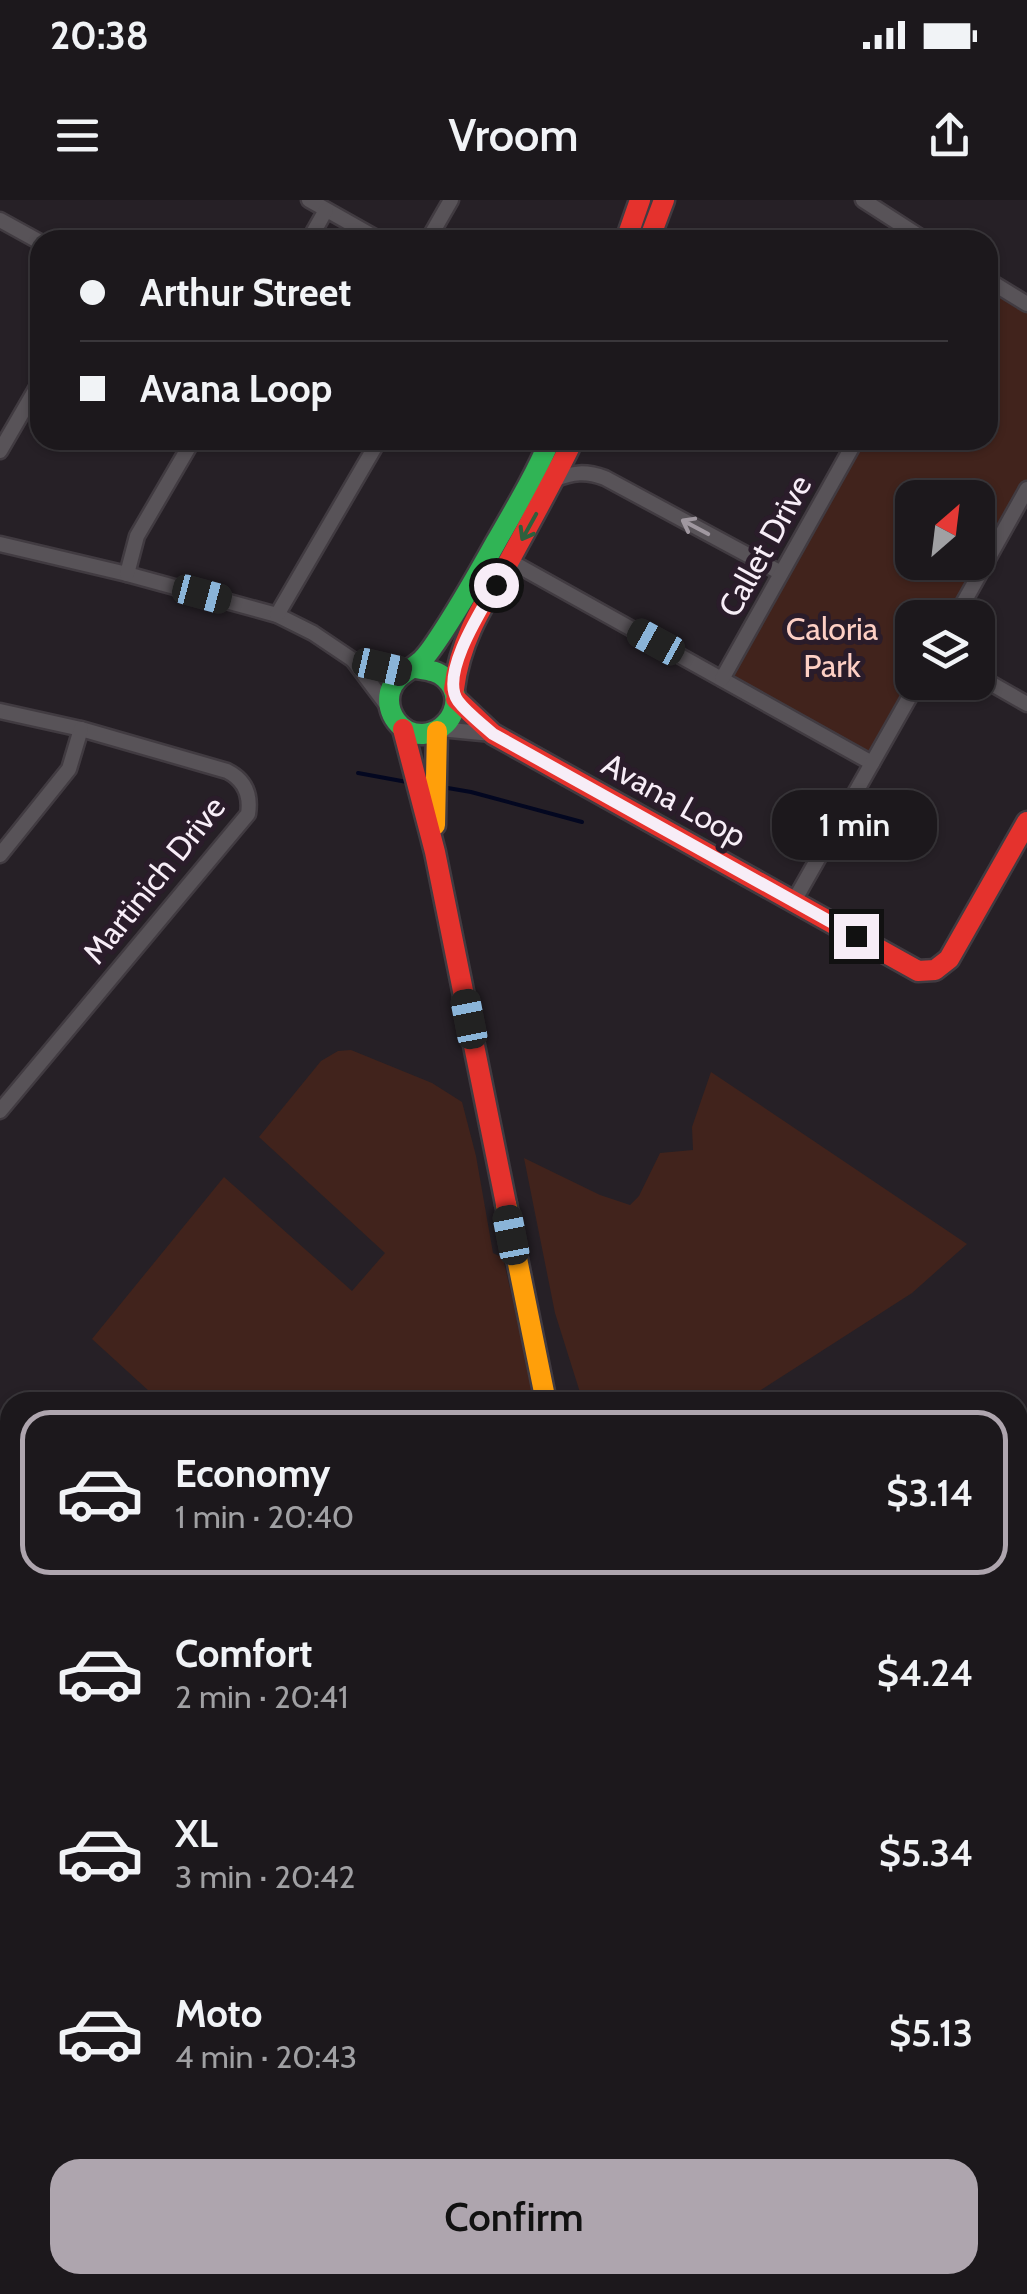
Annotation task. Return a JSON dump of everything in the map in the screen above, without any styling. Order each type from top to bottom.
[{"type":"street","points":[[309,200],[362,230]]},
{"type":"street","points":[[434,230],[452,200]]},
{"type":"street","points":[[630,230],[640,200]]},
{"type":"street","points":[[653,230],[664,200]]},
{"type":"street","points":[[863,200],[910,230]]},
{"type":"street","points":[[315,230],[326,210]]},
{"type":"street","points":[[0,220],[30,236]]},
{"type":"street","points":[[998,286],[1027,304]]},
{"type":"street","points":[[0,451],[30,399]]},
{"type":"street","points":[[126,574],[137,536],[186,450]]},
{"type":"street","points":[[277,615],[372,450]]},
{"type":"street","points":[[389,708],[396,678],[428,654],[545,450]]},
{"type":"street","points":[[403,729],[420,735],[438,730],[452,716],[457,662],[468,634],[568,450]]},
{"type":"street","name":"Callet Drive","points":[[722,679],[850,450]]},
{"type":"street","points":[[554,480],[582,472],[604,478],[782,573]]},
{"type":"street","points":[[965,600],[1027,489]]},
{"type":"street","points":[[0,544],[277,615],[353,660],[403,729],[435,852],[544,1392]]},
{"type":"street","points":[[510,561],[872,763]]},
{"type":"street","points":[[353,660],[410,670],[428,668],[448,679],[455,694]]},
{"type":"street","points":[[995,686],[1027,704]]},
{"type":"street","name":"Avana Loop","points":[[455,694],[493,734],[918,971],[936,970],[950,959],[1027,822]]},
{"type":"street","points":[[794,901],[908,700]]},
{"type":"street","name":"Martinich Drive","points":[[0,711],[81,729],[227,771],[239,777],[250,800],[248,814],[0,1111]]},
{"type":"street","points":[[0,856],[70,769],[81,729]]},
{"type":"street","points":[[435,852],[438,730]]},
{"type":"street","name":"Avana Loop","points":[[438,730],[493,734]]},
{"type":"green space","name":"Caloria Park","points":[[998,286],[1027,304],[1027,489],[995,546],[995,480],[895,480],[895,580],[976,580],[965,600],[895,600],[895,700],[903,700],[872,763],[722,679],[851,450],[998,450]]},
{"type":"green space","points":[[351,1050],[432,1083],[462,1102],[493,1253],[503,1258],[534,1392],[150,1392],[92,1339],[224,1177],[352,1291],[385,1253],[259,1137],[321,1061],[338,1051]]},
{"type":"green space","points":[[711,1072],[967,1244],[912,1293],[758,1392],[580,1392],[555,1313],[524,1158],[600,1195],[630,1205],[639,1196],[660,1153],[693,1150],[692,1127]]},
{"type":"waterway","points":[[358,773],[407,782]]},
{"type":"waterway","points":[[442,787],[582,822]]},
{"type":"traffic: fast","points":[[416,668],[442,675],[455,695],[448,721],[423,734],[408,731],[392,715],[392,686],[426,656],[452,618],[545,450]]},
{"type":"traffic: slow","points":[[435,825],[437,731]]},
{"type":"traffic: slow","points":[[506,1204],[544,1392]]},
{"type":"traffic: jam","points":[[630,230],[640,200]]},
{"type":"traffic: jam","points":[[653,230],[664,200]]},
{"type":"traffic: jam","points":[[454,689],[461,654],[474,623],[568,450]]},
{"type":"traffic: jam","points":[[456,699],[493,734],[918,971],[935,970],[949,959],[1027,822]]},
{"type":"traffic: jam","points":[[403,729],[435,852],[506,1204]]},
{"type":"route","points":[[496,585],[457,662],[456,699],[493,734],[856,936]]}]
